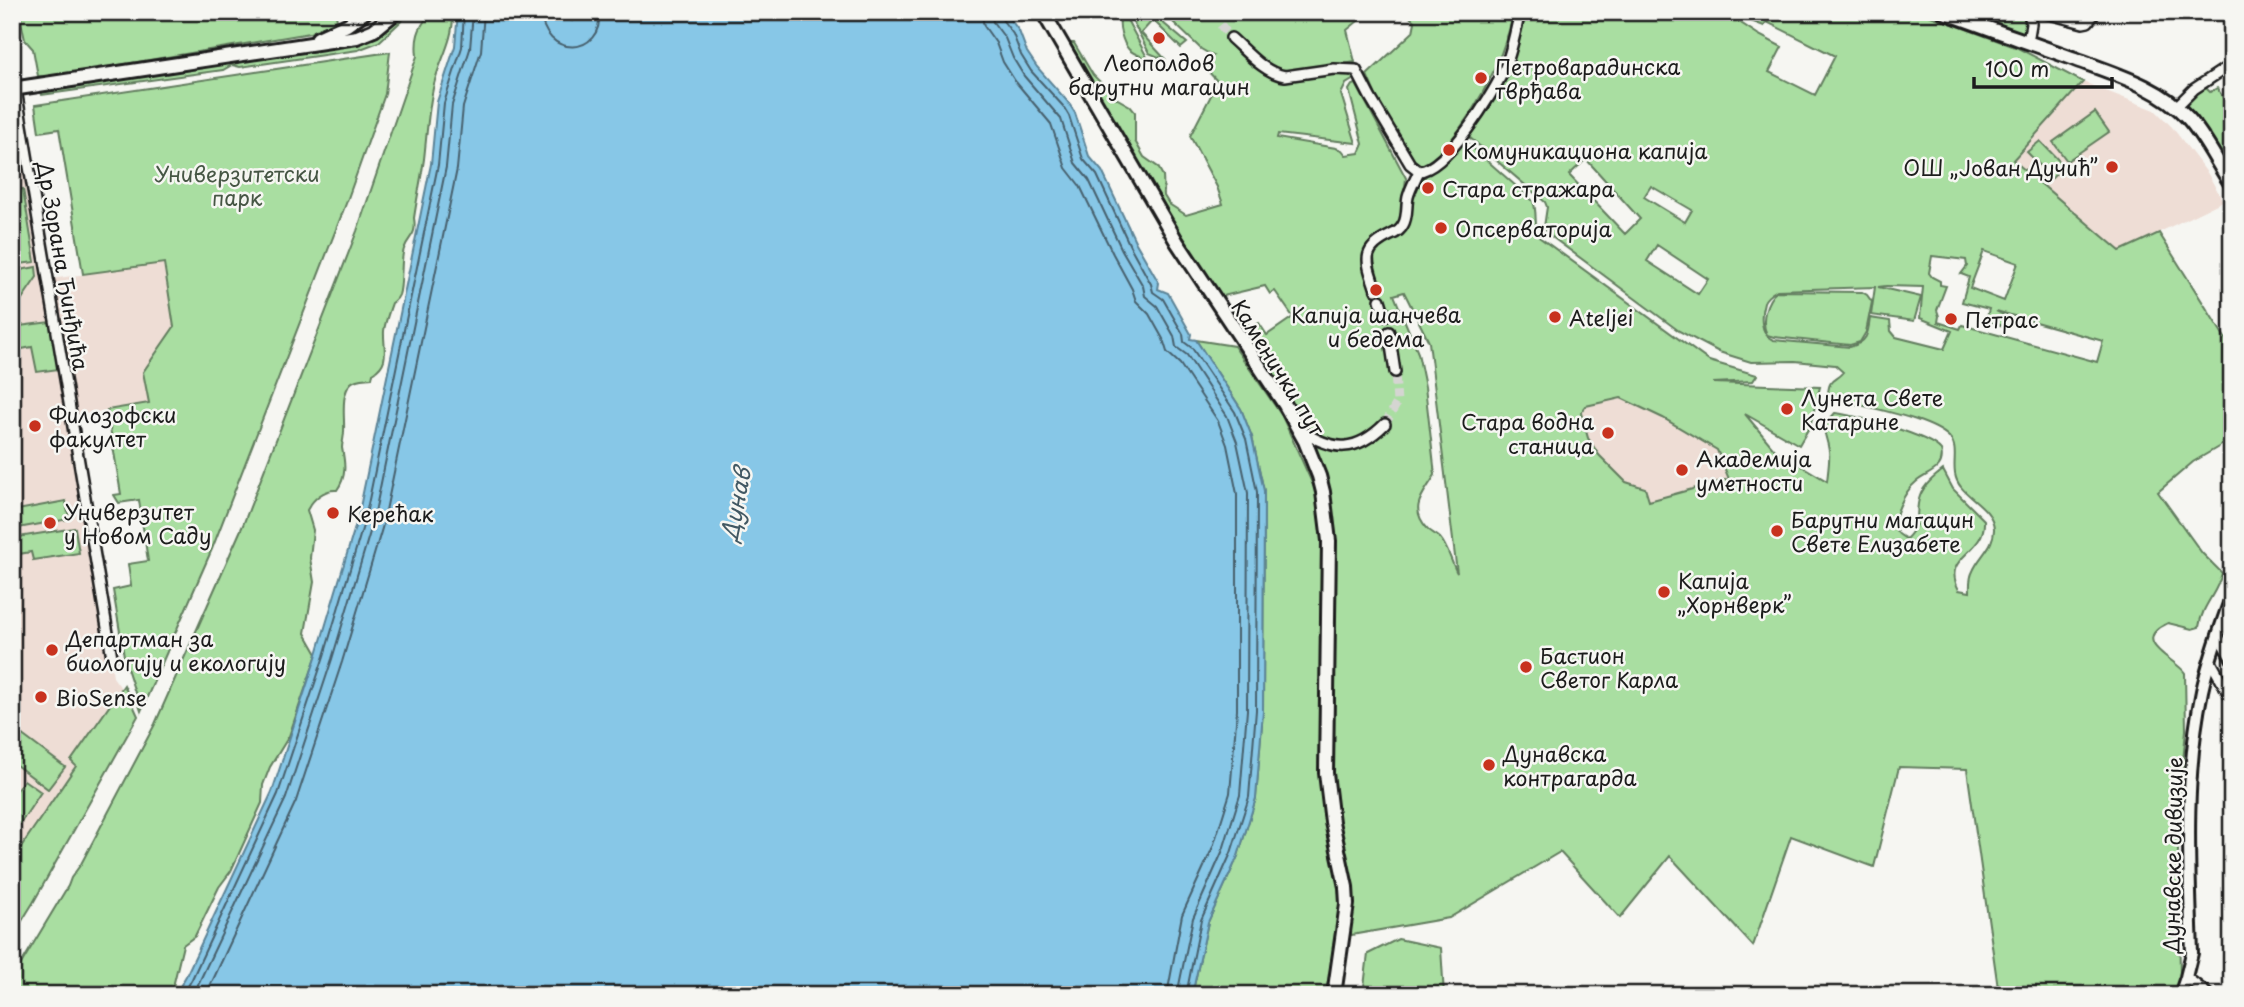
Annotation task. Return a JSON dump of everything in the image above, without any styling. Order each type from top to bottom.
[{"type":"main road","points":[[298,45],[347,25],[365,12]]},
{"type":"main road","points":[[14,89],[357,37],[374,30],[396,12]]},
{"type":"main road","name":"Каменички пут","points":[[1043,12],[1177,242],[1299,429],[1323,492],[1329,541],[1326,773],[1347,904],[1334,995]]},
{"type":"main road","points":[[1944,12],[2158,93],[2176,107],[2198,131],[2232,186]]},
{"type":"street","points":[[1419,171],[1433,167],[1481,111],[1508,60],[1520,12]]},
{"type":"street","points":[[2028,42],[2031,24],[2029,12]]},
{"type":"street","points":[[2042,12],[2083,23],[2088,22],[2096,12]]},
{"type":"street","points":[[1231,38],[1274,74],[1285,76],[1344,68],[1356,70],[1410,164],[1419,171]]},
{"type":"street","points":[[2176,107],[2194,89],[2232,64]]},
{"type":"street","name":"Др Зорана Ђинђића","points":[[12,66],[112,657]]},
{"type":"street","points":[[1376,290],[1368,265],[1368,253],[1376,242],[1398,232],[1402,227],[1411,190],[1419,171]]},
{"type":"street","points":[[1380,300],[1385,316]]},
{"type":"street","points":[[1389,332],[1395,372]]},
{"type":"street","points":[[1299,429],[1314,439],[1343,447],[1371,438],[1385,424]]},
{"type":"street","name":"Дунавске дивизије","points":[[2180,995],[2192,953],[2190,794],[2202,692],[2232,594]]},
{"type":"street","points":[[2218,635],[2232,660]]},
{"type":"street","points":[[2210,660],[2232,700]]},
{"type":"street","points":[[2186,977],[2209,995]]},
{"type":"shaded area","name":"ОШ „Јован Дучић”","points":[[2083,82],[2155,110],[2172,127],[2208,174],[2223,201],[2121,251],[2012,159]]},
{"type":"shaded area","name":"Универзитет у Новом Саду","points":[[16,108],[44,280],[163,263],[174,327],[149,403],[68,417],[107,629],[113,677],[124,692],[12,863],[12,109]]},
{"type":"shaded area","points":[[1621,398],[1663,418],[1717,450],[1729,479],[1649,501],[1645,488],[1626,482],[1599,455],[1588,438],[1581,413],[1586,407]]},
{"type":"green space","points":[[19,12],[336,12],[337,23],[310,33],[48,77],[38,76],[33,49],[25,40]]},
{"type":"green space","points":[[395,12],[411,12],[379,42],[358,50],[240,67],[232,65],[223,70],[42,95],[40,87],[357,37]]},
{"type":"green space","points":[[1128,12],[1150,12],[1187,43],[1181,48],[1153,20],[1141,33],[1166,60],[1149,53]]},
{"type":"green space","points":[[1182,12],[1369,12],[1347,30],[1355,62],[1284,73],[1274,70],[1229,41],[1273,76],[1293,78],[1337,72],[1354,79],[1346,84],[1341,94],[1356,143],[1278,134],[1277,138],[1336,148],[1346,155],[1359,153],[1363,144],[1349,90],[1356,84],[1406,178],[1404,196],[1466,142],[1533,201],[1539,237],[1709,361],[1757,375],[1753,381],[1713,383],[1820,387],[1810,426],[1799,445],[1745,414],[1775,450],[1827,481],[1829,455],[1824,431],[1835,413],[1892,427],[1934,444],[1941,450],[1941,462],[1908,492],[1897,513],[1895,527],[1906,539],[1915,527],[1922,492],[1943,470],[1953,489],[1984,520],[1983,532],[1978,541],[1955,569],[1959,590],[1970,592],[1972,574],[1992,540],[1994,528],[1990,516],[1957,481],[1953,442],[1949,437],[1911,418],[1842,401],[1828,394],[1833,380],[1843,372],[1835,365],[1795,361],[1751,362],[1719,352],[1679,331],[1548,234],[1544,227],[1547,207],[1545,202],[1469,137],[1505,78],[1518,46],[1526,12],[1711,12],[1736,20],[1782,47],[1769,72],[1815,95],[1835,56],[1767,22],[1764,26],[1727,12],[1920,12],[2018,48],[2083,82],[2013,160],[2120,251],[2159,233],[2232,349],[2232,439],[2193,462],[2158,492],[2202,553],[2222,573],[2203,612],[2199,627],[2192,629],[2168,623],[2152,637],[2158,650],[2185,673],[2186,730],[2178,850],[2180,977],[2173,995],[1999,995],[1967,769],[1899,767],[1874,867],[1791,836],[1753,946],[1670,856],[1620,918],[1560,852],[1449,918],[1351,935],[1333,799],[1331,740],[1334,541],[1328,491],[1230,313],[1234,311],[1239,319],[1243,316],[1251,328],[1259,323],[1267,335],[1293,317],[1275,291],[1270,294],[1265,286],[1219,297],[1201,275],[1069,46],[1074,43],[1093,75],[1135,112],[1135,141],[1144,157],[1158,167],[1163,176],[1164,196],[1169,204],[1186,215],[1223,204],[1190,136],[1218,82],[1204,67],[1213,56],[1201,49],[1173,22]],"holes":[[[1586,159],[1640,219],[1625,234],[1569,175]],[[1651,186],[1692,210],[1685,222],[1644,197]],[[1657,245],[1708,279],[1698,294],[1647,261]],[[1984,251],[2018,263],[2004,301],[1970,288]],[[1932,256],[1966,260],[1967,266],[1961,274],[1969,277],[1962,302],[1989,309],[1986,320],[2003,326],[2006,316],[1996,311],[2103,341],[2097,362],[1962,325],[1960,329],[1938,322],[1937,310],[1946,286],[1940,285],[1940,281],[1929,273]],[[1875,287],[1871,315],[1914,321],[1921,297],[1878,287],[1923,287],[1920,318],[1952,331],[1944,349],[1896,337],[1891,331],[1890,321],[1870,318],[1866,337],[1850,347],[1773,340],[1766,334],[1762,324],[1764,302],[1777,290]],[[1404,292],[1429,342],[1457,573],[1443,542],[1427,528],[1419,514],[1420,501],[1435,475],[1425,387],[1418,353],[1394,295]],[[1621,398],[1663,418],[1717,450],[1729,479],[1649,501],[1645,488],[1626,482],[1599,455],[1588,438],[1581,413],[1586,406]]]},
{"type":"green space","points":[[1405,12],[1514,12],[1501,55],[1482,95],[1458,132],[1429,166],[1418,164],[1404,149],[1367,75],[1413,32],[1415,22]]},
{"type":"green space","points":[[1961,12],[2029,12],[2031,24],[2023,33]]},
{"type":"green space","points":[[1121,15],[1125,16],[1148,59],[1127,48],[1120,28]]},
{"type":"green space","points":[[428,16],[453,16],[452,25],[432,93],[414,229],[403,254],[399,295],[392,303],[385,324],[385,354],[382,364],[372,378],[358,379],[351,383],[345,394],[342,480],[337,490],[319,496],[307,510],[313,530],[310,558],[314,582],[305,633],[317,654],[289,736],[270,767],[263,785],[262,803],[231,871],[219,887],[195,936],[183,945],[171,995],[12,995],[12,979],[81,864],[155,724],[243,525],[357,231],[417,56],[420,30]]},
{"type":"green space","name":"Универзитетски парк","points":[[390,52],[385,94],[347,201],[212,549],[141,711],[125,662],[113,590],[131,586],[128,564],[148,561],[139,500],[119,503],[114,495],[121,494],[107,410],[149,403],[143,372],[174,327],[164,263],[83,274],[59,129],[39,132],[35,105]]},
{"type":"green space","points":[[2201,83],[2210,92],[2217,88],[2232,111],[2232,186],[2176,107]]},
{"type":"green space","points":[[2095,112],[2109,132],[2067,161],[2053,142]]},
{"type":"green space","points":[[2040,141],[2064,166],[2052,178],[2027,152]]},
{"type":"green space","points":[[23,189],[35,262],[12,265],[12,191]]},
{"type":"green space","points":[[36,267],[37,277],[15,309],[12,309],[12,290],[18,289],[15,271]]},
{"type":"green space","points":[[1777,291],[1862,292],[1872,302],[1866,332],[1860,342],[1850,345],[1767,335],[1765,311]]},
{"type":"green space","points":[[50,322],[59,369],[37,372],[32,347],[12,351],[12,327]]},
{"type":"green space","points":[[1196,340],[1234,346],[1282,416],[1317,494],[1322,544],[1319,763],[1340,906],[1324,995],[1192,995],[1208,922],[1238,856],[1256,798],[1263,711],[1264,491],[1252,437],[1241,409]]},
{"type":"green space","points":[[66,501],[69,519],[12,529],[12,511]]},
{"type":"green space","points":[[75,528],[79,553],[33,560],[31,552],[13,555],[12,538]]},
{"type":"green space","points":[[124,685],[138,716],[12,937],[12,860],[76,766],[71,761]]},
{"type":"green space","points":[[21,734],[65,767],[48,789],[12,762],[12,745]]},
{"type":"green space","points":[[24,780],[41,792],[12,836],[12,797]]},
{"type":"green space","points":[[1398,939],[1441,948],[1444,995],[1363,995],[1368,954]]},
{"type":"water","name":"Дунав","points":[[458,12],[567,12],[568,19],[572,21],[572,12],[1005,12],[1019,31],[1027,52],[1037,67],[1075,113],[1089,156],[1102,171],[1136,243],[1159,283],[1158,289],[1168,293],[1191,334],[1190,339],[1196,340],[1241,409],[1252,437],[1264,491],[1263,711],[1256,798],[1238,856],[1208,922],[1192,995],[175,995],[272,792],[358,517],[431,164],[437,102],[455,46]]},
{"type":"tunnel","points":[[1220,12],[1219,23],[1231,38]]},
{"type":"tunnel","points":[[1385,424],[1397,403],[1395,372]]},
{"type":"place","name":"Леополдов барутни магацин","points":[[1159,38]]},
{"type":"place","name":"Петроварадинска тврђава","points":[[1481,78]]},
{"type":"place","name":"Комуникациона капија","points":[[1449,150]]},
{"type":"place","name":"ОШ „Јован Дучић”","points":[[2112,167]]},
{"type":"place","name":"Стара стражара","points":[[1428,188]]},
{"type":"place","name":"Опсерваторија","points":[[1441,228]]},
{"type":"place","name":"Капија шанчева и бедема","points":[[1376,290]]},
{"type":"place","name":"Ateljei","points":[[1555,317]]},
{"type":"place","name":"Петрас","points":[[1951,319]]},
{"type":"place","name":"Лунета Свете Катарине","points":[[1787,409]]},
{"type":"place","name":"Филозофски факултет","points":[[35,426]]},
{"type":"place","name":"Стара водна станица","points":[[1608,433]]},
{"type":"place","name":"Академија уметности","points":[[1682,470]]},
{"type":"place","name":"Керећак","points":[[333,513]]},
{"type":"place","name":"Универзитет у Новом Саду","points":[[50,523]]},
{"type":"place","name":"Барутни магацин Свете Елизабете","points":[[1777,531]]},
{"type":"place","name":"Капија „Хорнверк”","points":[[1664,592]]},
{"type":"place","name":"Департман за биологију и екологију","points":[[52,650]]},
{"type":"place","name":"Бастион Светог Карла","points":[[1526,667]]},
{"type":"place","name":"BioSense","points":[[41,697]]},
{"type":"place","name":"Дунавска контрагарда","points":[[1489,765]]}]
